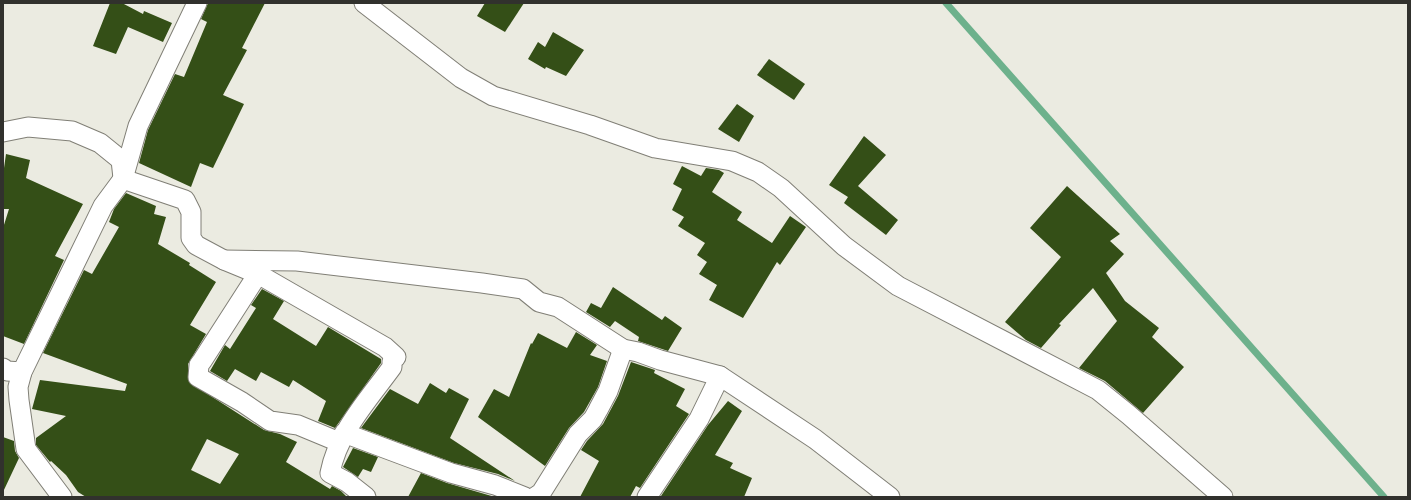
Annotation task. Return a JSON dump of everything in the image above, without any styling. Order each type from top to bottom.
[{"type":"street","points":[[62,497],[26,449],[18,387],[22,372],[103,206],[123,179],[138,126],[197,3]]},
{"type":"street","points":[[364,3],[461,78],[493,96],[590,125],[655,148],[732,161],[758,172],[781,188],[844,246],[898,286],[1098,390],[1223,497]]},
{"type":"street","points":[[3,132],[28,127],[72,131],[100,143],[121,160],[123,179]]},
{"type":"street","points":[[123,179],[185,200],[191,212],[191,238],[193,242],[224,260],[258,274],[385,347],[396,356],[392,361],[392,367],[342,438],[330,473],[347,482],[366,497]]},
{"type":"street","points":[[224,260],[296,261],[523,289],[539,302],[558,307],[623,349],[720,376],[815,440],[890,497]]},
{"type":"street","points":[[258,274],[199,365],[198,377],[242,402],[270,421],[298,425],[451,473],[537,496],[578,434],[593,419],[608,391],[623,349]]},
{"type":"street","points":[[3,368],[7,372],[22,372]]},
{"type":"street","points":[[647,497],[699,419],[720,376]]},
{"type":"building","points":[[110,3],[122,3],[143,14],[144,11],[172,23],[163,42],[128,27],[116,54],[93,46]]},
{"type":"building","points":[[208,3],[265,3],[242,48],[247,50],[223,95],[244,104],[213,168],[200,163],[191,187],[139,163],[148,130],[175,74],[184,77],[207,22],[201,19]]},
{"type":"building","points":[[485,3],[524,3],[505,32],[477,16]]},
{"type":"building","points":[[553,32],[584,50],[566,76],[546,67],[545,69],[528,59],[538,42],[545,47]]},
{"type":"building","points":[[769,59],[805,84],[794,100],[757,75]]},
{"type":"building","points":[[737,104],[754,116],[739,142],[718,129]]},
{"type":"building","points":[[864,136],[886,155],[858,186],[898,220],[886,235],[844,203],[848,197],[829,185]]},
{"type":"building","points":[[6,154],[30,160],[26,178],[83,204],[55,256],[64,260],[24,344],[3,336],[3,228],[9,209],[3,209],[3,175]]},
{"type":"building","points":[[682,166],[701,176],[706,168],[719,170],[724,173],[712,192],[742,212],[737,220],[772,243],[790,216],[806,227],[780,265],[777,262],[743,318],[709,300],[717,285],[699,274],[707,262],[697,255],[705,243],[678,226],[684,217],[672,210],[682,189],[673,184]]},
{"type":"building","points":[[1067,186],[1120,234],[1110,241],[1124,254],[1106,273],[1125,301],[1159,328],[1152,337],[1184,367],[1143,413],[1105,381],[1079,368],[1117,321],[1093,288],[1059,324],[1061,325],[1041,348],[1026,340],[1005,322],[1061,257],[1030,228]]},
{"type":"building","points":[[126,193],[156,206],[154,214],[166,217],[158,244],[190,263],[189,265],[216,282],[190,325],[206,334],[188,364],[189,382],[264,430],[280,434],[297,442],[286,462],[330,489],[332,486],[341,491],[347,497],[86,497],[78,492],[66,475],[51,461],[50,462],[36,445],[36,438],[66,416],[32,409],[40,380],[125,391],[127,384],[43,353],[84,270],[92,274],[119,227],[109,222],[114,209]],"holes":[[[207,439],[239,454],[220,484],[191,470]]]},
{"type":"building","points":[[613,287],[662,320],[665,316],[682,328],[668,351],[638,341],[639,337],[615,321],[610,327],[586,312],[591,303],[601,308]]},
{"type":"building","points":[[262,289],[284,301],[273,319],[316,346],[328,327],[381,359],[381,363],[335,428],[318,421],[326,401],[293,380],[289,387],[261,372],[256,381],[235,369],[227,381],[210,371],[225,345],[230,349],[256,308],[251,305]]},
{"type":"building","points":[[576,332],[597,345],[590,355],[607,361],[598,387],[584,412],[569,428],[545,466],[478,417],[494,389],[509,397],[531,343],[532,344],[538,333],[567,348]]},
{"type":"building","points":[[631,362],[655,370],[654,373],[685,389],[676,406],[689,414],[640,488],[636,486],[630,497],[580,497],[599,461],[581,450],[587,441],[603,424],[618,396]]},
{"type":"building","points":[[430,383],[446,393],[449,388],[469,399],[450,438],[515,481],[498,474],[454,463],[361,428],[390,389],[418,404]]},
{"type":"building","points":[[728,401],[742,411],[715,455],[733,463],[730,468],[752,478],[744,497],[661,496],[708,425]]},
{"type":"building","points":[[3,437],[14,441],[15,451],[19,458],[3,492]]},
{"type":"building","points":[[353,448],[378,457],[371,472],[363,469],[358,477],[343,467]]},
{"type":"building","points":[[421,473],[447,483],[495,497],[408,497]]},
{"type":"waterway","points":[[946,3],[1384,497]]}]
